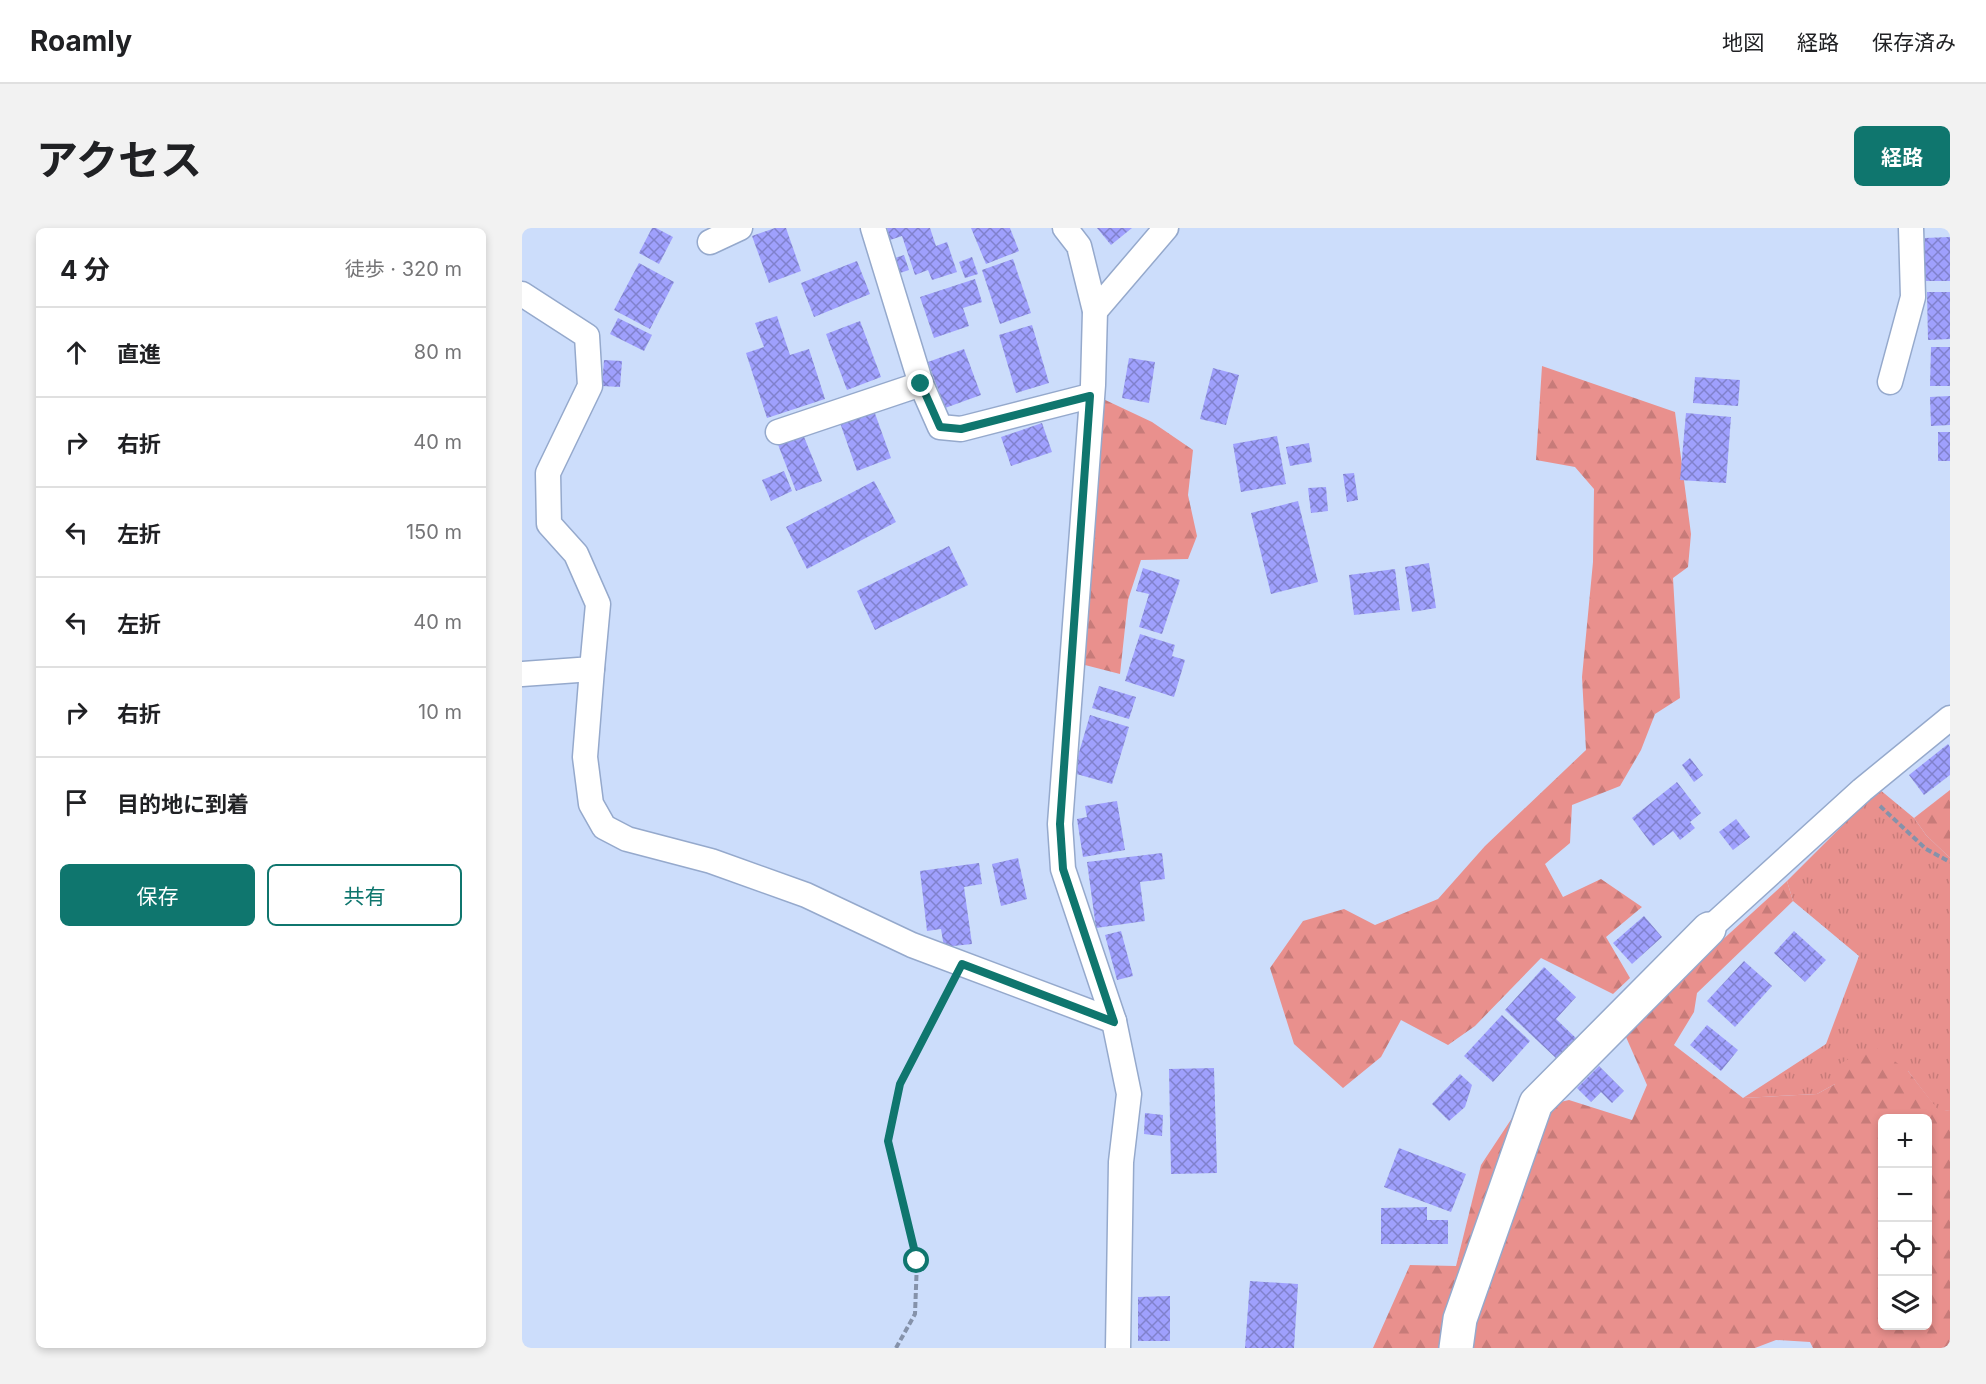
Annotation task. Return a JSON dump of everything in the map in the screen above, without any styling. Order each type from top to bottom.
[{"type":"street","points":[[710,242],[740,228]]},
{"type":"street","points":[[873,228],[921,384],[940,427],[961,429],[1090,396]]},
{"type":"street","points":[[1065,228],[1079,246],[1095,311],[1094,355],[1060,824],[1063,869],[1114,1022],[1129,1094],[1121,1162],[1118,1348]]},
{"type":"street","points":[[1095,311],[1166,228]]},
{"type":"street","points":[[1890,382],[1914,297],[1911,228]]},
{"type":"street","points":[[522,294],[587,336],[590,386],[548,473],[548,503],[549,524],[576,554],[598,604],[585,757],[591,804],[604,827],[627,839],[711,861],[806,895],[912,945],[1114,1022]]},
{"type":"street","points":[[778,432],[921,384]]},
{"type":"street","points":[[522,674],[592,669]]},
{"type":"street","points":[[1456,1348],[1460,1319],[1536,1103],[1710,929],[1862,790],[1950,718]]},
{"type":"path","points":[[1862,790],[1926,849],[1950,861]]},
{"type":"path","points":[[896,1348],[915,1314],[917,1261],[888,1141],[900,1084],[962,964]]},
{"type":"green space","points":[[1542,366],[1675,412],[1691,534],[1688,567],[1673,578],[1680,698],[1655,714],[1641,750],[1620,786],[1572,805],[1570,843],[1545,864],[1563,897],[1601,879],[1642,907],[1606,937],[1630,978],[1613,994],[1541,958],[1475,1026],[1448,1045],[1401,1020],[1381,1057],[1343,1088],[1294,1044],[1270,968],[1303,921],[1344,909],[1375,925],[1438,899],[1485,846],[1586,750],[1582,677],[1593,562],[1594,489],[1575,467],[1536,460]]},
{"type":"green space","points":[[1101,398],[1152,422],[1193,450],[1188,495],[1197,536],[1188,559],[1141,560],[1128,600],[1120,674],[1081,664]]},
{"type":"green space","points":[[1879,789],[1914,818],[1926,835],[1950,858],[1950,1110],[1939,1112],[1908,1071],[1835,1084],[1817,1094],[1743,1098],[1826,1044],[1859,956],[1793,901],[1787,881]]},
{"type":"green space","points":[[1950,790],[1950,858],[1926,835],[1914,818]]},
{"type":"green space","points":[[1787,881],[1793,901],[1697,993],[1694,1012],[1674,1045],[1743,1098],[1817,1094],[1835,1084],[1841,1063],[1874,1046],[1908,1071],[1939,1111],[1950,1110],[1950,1348],[1813,1348],[1810,1342],[1776,1340],[1755,1348],[1373,1348],[1410,1265],[1456,1266],[1481,1165],[1516,1112],[1569,1100],[1632,1120],[1647,1085],[1626,1037],[1675,983]]},
{"type":"building","points":[[652,228],[673,237],[659,264],[639,253]]},
{"type":"building","points":[[775,228],[786,228],[801,271],[769,283],[752,236]]},
{"type":"building","points":[[887,228],[930,228],[936,246],[947,242],[957,272],[932,280],[928,270],[915,275],[902,236],[890,240]]},
{"type":"building","points":[[971,228],[1010,228],[1019,251],[986,264]]},
{"type":"building","points":[[1097,228],[1132,228],[1111,245]]},
{"type":"building","points":[[1950,237],[1950,281],[1925,281],[1925,238]]},
{"type":"building","points":[[904,255],[909,270],[900,273],[895,258]]},
{"type":"building","points":[[972,257],[978,274],[965,278],[959,262]]},
{"type":"building","points":[[1013,259],[1031,313],[1000,324],[982,270]]},
{"type":"building","points":[[857,261],[870,294],[814,317],[801,283]]},
{"type":"building","points":[[639,263],[674,282],[650,329],[614,310]]},
{"type":"building","points":[[975,279],[982,302],[963,308],[969,326],[934,338],[920,297]]},
{"type":"building","points":[[1927,292],[1950,292],[1950,339],[1928,340]]},
{"type":"building","points":[[777,316],[790,355],[809,349],[825,399],[767,418],[746,353],[764,347],[755,323]]},
{"type":"building","points":[[618,318],[652,335],[644,351],[610,334]]},
{"type":"building","points":[[860,321],[881,377],[847,390],[826,334]]},
{"type":"building","points":[[1032,325],[1049,383],[1016,393],[999,335]]},
{"type":"building","points":[[1931,347],[1950,347],[1950,386],[1930,386]]},
{"type":"building","points":[[964,349],[981,395],[945,408],[928,362]]},
{"type":"building","points":[[1129,358],[1155,362],[1149,403],[1122,398]]},
{"type":"building","points":[[604,360],[622,361],[620,387],[602,386]]},
{"type":"building","points":[[1213,368],[1239,375],[1226,425],[1200,419]]},
{"type":"building","points":[[1695,377],[1740,380],[1738,406],[1693,403]]},
{"type":"building","points":[[1950,396],[1950,425],[1931,426],[1930,397]]},
{"type":"building","points":[[873,408],[891,458],[857,471],[839,420]]},
{"type":"building","points":[[1686,413],[1731,417],[1726,483],[1680,480]]},
{"type":"building","points":[[1042,423],[1052,452],[1011,466],[1001,437]]},
{"type":"building","points":[[802,432],[822,481],[796,491],[777,442]]},
{"type":"building","points":[[1938,432],[1950,432],[1950,461],[1938,461]]},
{"type":"building","points":[[1277,436],[1286,484],[1241,492],[1233,444]]},
{"type":"building","points":[[1309,443],[1312,462],[1290,466],[1286,447]]},
{"type":"building","points":[[784,471],[792,491],[771,501],[762,480]]},
{"type":"building","points":[[1354,473],[1358,500],[1347,502],[1343,474]]},
{"type":"building","points":[[874,481],[896,522],[807,569],[786,527]]},
{"type":"building","points":[[1326,487],[1328,511],[1311,513],[1308,488]]},
{"type":"building","points":[[1298,501],[1318,582],[1271,594],[1251,513]]},
{"type":"building","points":[[949,546],[968,585],[875,630],[857,591]]},
{"type":"building","points":[[1429,563],[1436,608],[1412,612],[1405,567]]},
{"type":"building","points":[[1143,568],[1180,580],[1162,634],[1139,627],[1149,594],[1136,591]]},
{"type":"building","points":[[1395,569],[1400,610],[1354,615],[1349,575]]},
{"type":"building","points":[[1140,634],[1175,645],[1172,656],[1185,660],[1174,697],[1125,681]]},
{"type":"building","points":[[1099,686],[1136,697],[1129,719],[1092,708]]},
{"type":"building","points":[[1090,715],[1129,727],[1112,784],[1073,773]]},
{"type":"building","points":[[1948,744],[1950,747],[1950,775],[1924,795],[1909,775]]},
{"type":"building","points":[[1690,758],[1703,775],[1694,782],[1682,765]]},
{"type":"building","points":[[1677,782],[1701,813],[1690,822],[1695,828],[1680,840],[1673,831],[1653,846],[1632,818]]},
{"type":"building","points":[[1117,801],[1125,850],[1083,857],[1077,819],[1087,817],[1085,806]]},
{"type":"building","points":[[1736,819],[1750,837],[1733,850],[1719,832]]},
{"type":"building","points":[[1162,853],[1165,879],[1140,882],[1145,921],[1096,928],[1087,862]]},
{"type":"building","points":[[1018,858],[1027,899],[1001,906],[992,864]]},
{"type":"building","points":[[979,863],[982,884],[964,887],[972,944],[944,947],[941,929],[927,931],[920,871]]},
{"type":"building","points":[[1644,916],[1662,937],[1632,964],[1613,943]]},
{"type":"building","points":[[1121,931],[1133,976],[1117,980],[1105,935]]},
{"type":"building","points":[[1794,931],[1826,960],[1805,982],[1774,953]]},
{"type":"building","points":[[1744,961],[1772,986],[1735,1027],[1707,1001]]},
{"type":"building","points":[[1544,967],[1576,997],[1556,1019],[1578,1040],[1558,1060],[1505,1010]]},
{"type":"building","points":[[1502,1015],[1530,1041],[1493,1082],[1464,1056]]},
{"type":"building","points":[[1707,1025],[1738,1050],[1721,1071],[1690,1045]]},
{"type":"building","points":[[1599,1066],[1624,1091],[1612,1103],[1601,1092],[1591,1102],[1577,1088]]},
{"type":"building","points":[[1214,1068],[1217,1173],[1171,1174],[1169,1069]]},
{"type":"building","points":[[1460,1074],[1472,1085],[1465,1107],[1449,1121],[1432,1104]]},
{"type":"building","points":[[1145,1113],[1163,1115],[1162,1136],[1144,1134]]},
{"type":"building","points":[[1399,1148],[1466,1174],[1451,1212],[1384,1187]]},
{"type":"building","points":[[1427,1207],[1427,1220],[1448,1220],[1448,1244],[1381,1244],[1381,1208]]},
{"type":"building","points":[[1250,1281],[1298,1284],[1294,1348],[1245,1348]]},
{"type":"building","points":[[1170,1296],[1170,1341],[1138,1341],[1138,1297]]},
{"type":"route","points":[[917,1261],[888,1141],[900,1084],[962,964],[1114,1022],[1063,869],[1060,824],[1090,396],[961,429],[940,427],[921,384]]}]
